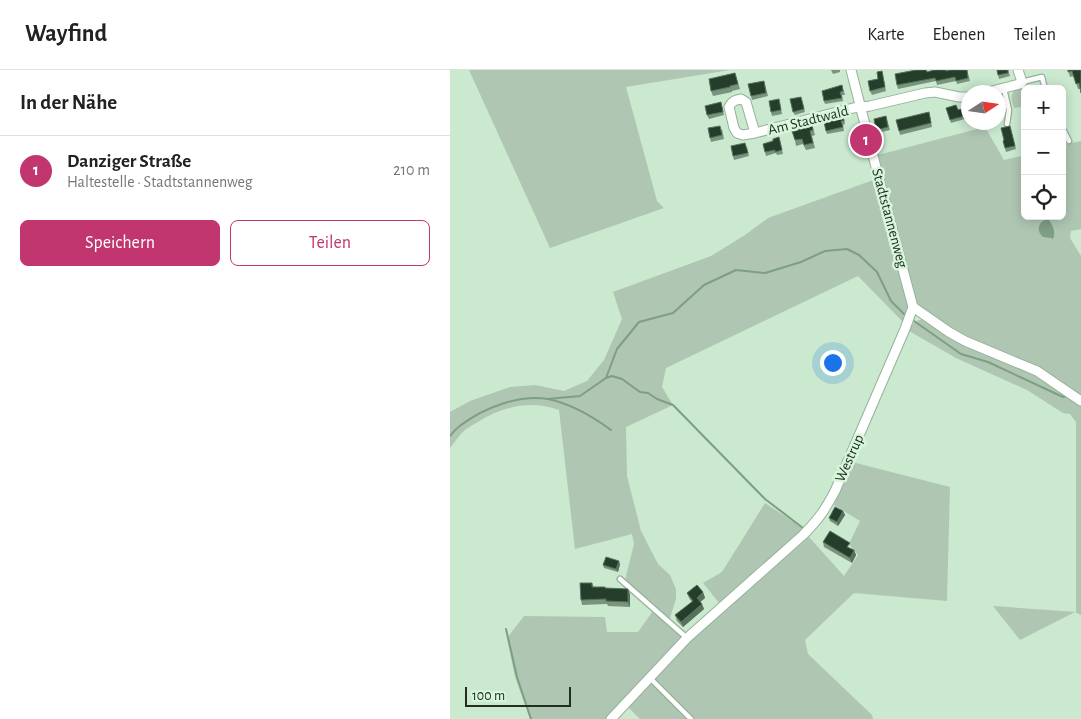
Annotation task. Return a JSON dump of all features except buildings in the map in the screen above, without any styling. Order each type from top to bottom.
[{"type":"street","name":"Stadtstannenweg","points":[[852,70],[913,308]]},
{"type":"street","points":[[1006,88],[1022,82],[1018,70]]},
{"type":"street","name":"Am Stadtwald","points":[[756,133],[853,108],[861,108],[924,93],[935,92],[961,97]]},
{"type":"street","points":[[913,308],[965,341],[1037,371],[1081,401]]},
{"type":"street","name":"Westrup","points":[[611,719],[687,638],[820,517],[835,491],[913,308]]},
{"type":"lane","points":[[1022,82],[1042,78],[1044,85]]},
{"type":"lane","points":[[1006,97],[1009,110],[1007,124]]},
{"type":"lane","points":[[1064,130],[1069,141]]},
{"type":"lane","points":[[620,579],[687,638]]},
{"type":"lane","points":[[649,677],[691,719]]},
{"type":"shaded area","points":[[469,70],[730,70],[626,87],[657,201],[664,208],[550,248]]},
{"type":"shaded area","points":[[1021,87],[1021,107],[1014,108],[1012,95],[1015,90]]},
{"type":"shaded area","points":[[974,130],[987,130],[1004,160],[1021,156],[1021,220],[1066,220],[1066,144],[1081,141],[1081,229],[1071,231],[1070,238],[1081,256],[1081,397],[951,330],[921,309],[915,301],[874,156]]},
{"type":"shaded area","points":[[876,179],[909,306],[904,323],[858,276],[666,368],[662,387],[673,405],[626,427],[627,476],[641,531],[658,564],[670,575],[676,589],[676,599],[669,621],[689,642],[809,537],[844,576],[858,555],[849,544],[860,521],[834,505],[852,462],[950,487],[947,601],[854,593],[805,640],[808,654],[872,715],[873,719],[640,719],[627,706],[614,719],[530,719],[515,677],[507,638],[524,616],[605,617],[607,632],[638,632],[655,608],[625,580],[634,544],[632,534],[575,549],[559,410],[538,405],[528,405],[497,412],[465,430],[450,448],[450,412],[470,401],[510,387],[535,385],[564,391],[587,381],[604,360],[622,319],[613,292],[711,256],[768,218]]},
{"type":"shaded area","points":[[1049,220],[1054,229],[1053,239],[1043,237],[1039,232],[1039,226],[1042,222]]},
{"type":"shaded area","points":[[924,319],[945,335],[1036,375],[1081,405],[1081,615],[1075,612],[1020,640],[993,606],[1076,612],[1076,422],[1070,414],[1063,413],[1027,390],[956,358],[909,331],[915,322]]},
{"type":"shaded area","points":[[765,503],[803,528],[720,604],[703,583],[722,572]]},
{"type":"waterway","points":[[547,399],[580,396],[606,378],[617,349],[639,322],[673,313],[704,285],[736,270],[765,273],[801,262],[825,251],[847,249],[859,255],[877,272],[891,301],[904,314]]},
{"type":"waterway","points":[[914,321],[961,354],[988,362],[1063,397],[1067,396]]},
{"type":"waterway","points":[[606,378],[612,376],[622,379],[640,392],[648,393],[657,399],[673,405],[765,499],[803,528]]},
{"type":"waterway","points":[[450,436],[461,425],[491,408],[514,401],[537,398],[557,401],[573,407],[611,430]]},
{"type":"waterway","points":[[506,629],[517,677],[531,719]]},
{"type":"place","name":"Danziger Straße","points":[[866,140]]}]
